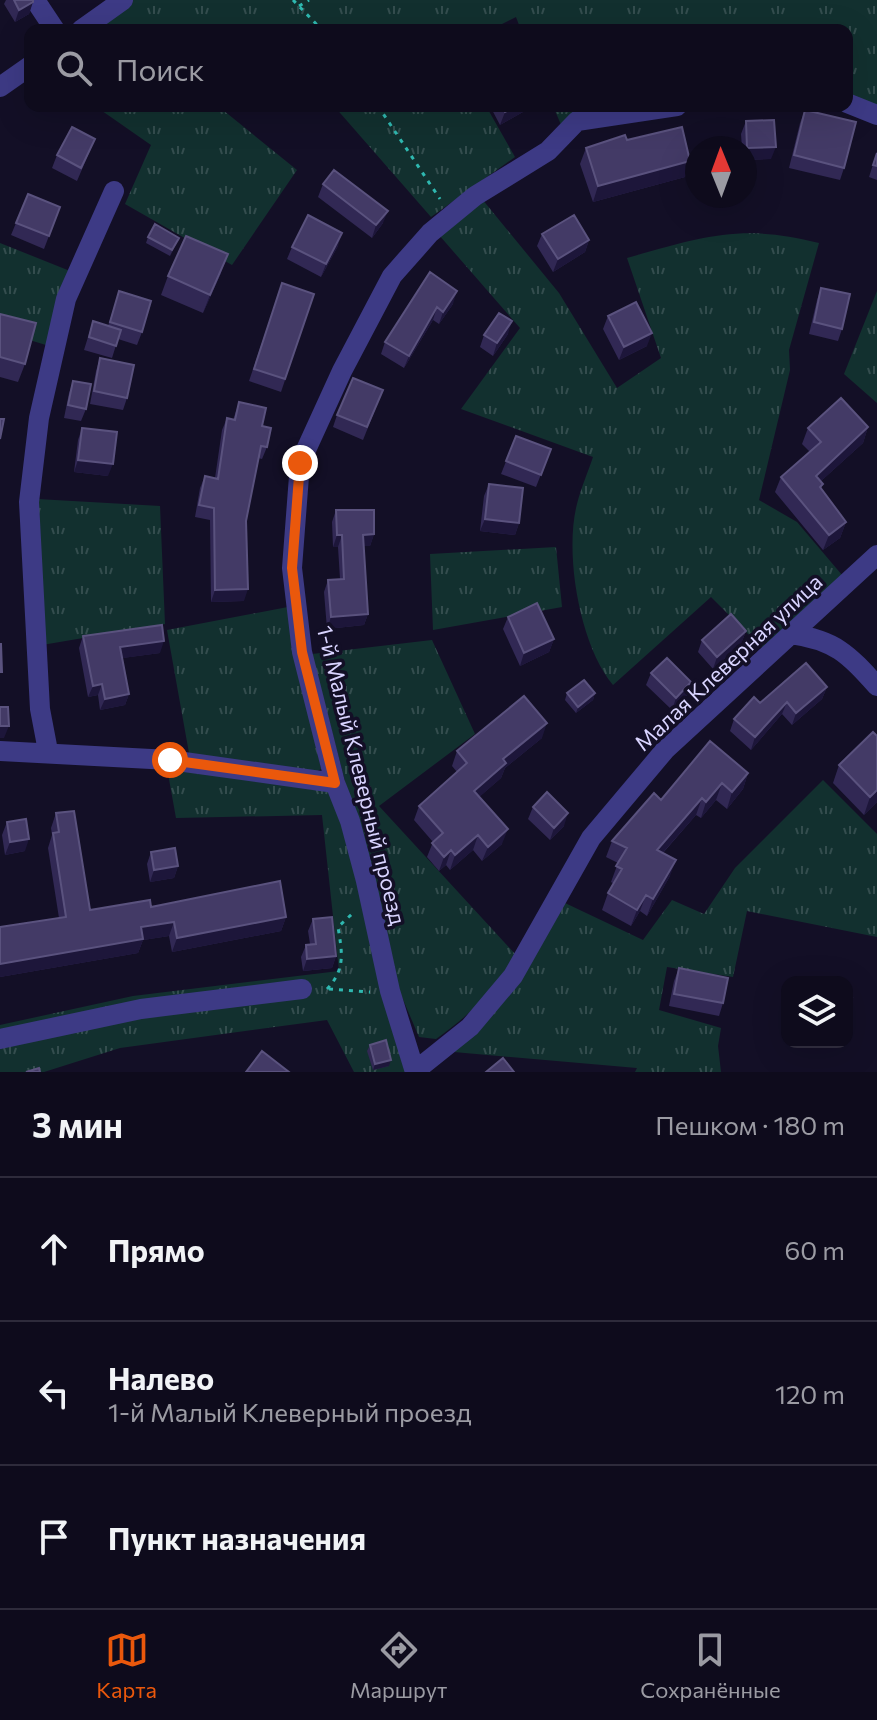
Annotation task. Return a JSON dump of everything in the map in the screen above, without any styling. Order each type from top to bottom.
[{"type":"street","points":[[35,0],[51,24]]},
{"type":"street","points":[[89,24],[123,0]]},
{"type":"street","points":[[0,87],[24,70]]},
{"type":"street","points":[[853,105],[877,115]]},
{"type":"street","name":"1-й Малый Клеверный проезд","points":[[415,1071],[390,991],[372,905],[350,821],[335,783],[302,652],[292,568],[300,463],[342,371],[392,276],[430,233],[475,196],[548,151],[577,121],[637,112]]},
{"type":"street","points":[[48,751],[40,709],[29,502],[39,418],[66,299],[114,191]]},
{"type":"street","name":"Малая Клеверная улица","points":[[415,1071],[470,1027],[513,976],[591,838],[665,750],[877,555]]},
{"type":"street","points":[[791,634],[822,638],[855,661],[877,686]]},
{"type":"street","points":[[0,751],[48,751],[170,760],[335,783]]},
{"type":"street","points":[[0,1039],[141,1009],[302,989]]},
{"type":"path","points":[[293,0],[316,24]]},
{"type":"path","points":[[299,6],[309,0]]},
{"type":"path","points":[[382,112],[451,216]]},
{"type":"path","points":[[349,992],[327,989],[339,976],[343,959],[338,927],[354,913],[372,905]]},
{"type":"green space","points":[[133,0],[877,0],[877,106],[853,97],[853,24],[519,24],[516,17],[502,24],[101,24]]},
{"type":"green space","points":[[104,112],[225,112],[297,170],[232,265],[125,204],[151,145]]},
{"type":"green space","points":[[339,112],[489,112],[515,157],[431,217]]},
{"type":"green space","points":[[556,112],[606,112],[562,127]]},
{"type":"green space","points":[[482,199],[559,293],[617,388],[661,358],[627,258],[700,239],[744,233],[819,243],[789,350],[790,370],[759,500],[797,522],[842,575],[762,648],[711,597],[613,685],[601,668],[584,624],[572,548],[577,504],[593,457],[461,409],[520,328],[439,235]]},
{"type":"green space","points":[[0,243],[70,271],[46,345],[0,331]]},
{"type":"green space","points":[[877,291],[877,403],[844,374]]},
{"type":"green space","points":[[37,499],[160,506],[165,624],[42,645]]},
{"type":"green space","points":[[556,547],[562,607],[433,630],[430,554]]},
{"type":"green space","points":[[288,607],[321,769],[312,774],[189,753],[167,630]]},
{"type":"green space","points":[[432,640],[475,734],[379,806],[516,955],[500,980],[480,1002],[436,1039],[419,1037],[399,990],[312,654]]},
{"type":"green space","points":[[167,768],[330,792],[346,821],[410,1072],[354,1072],[327,1020],[120,1048],[44,1072],[0,1072],[0,1025],[133,996],[339,971],[322,815],[176,818]]},
{"type":"green space","points":[[823,780],[877,834],[877,937],[747,911],[733,977],[667,967],[659,1010],[721,1028],[718,1046],[721,1072],[635,1072],[637,1068],[454,1052],[565,903],[643,940],[672,900],[704,914],[735,868]]},
{"type":"building","points":[[14,0],[33,0],[33,2],[19,10]]},
{"type":"building","points":[[805,112],[856,122],[844,168],[794,155]]},
{"type":"building","points":[[774,120],[776,147],[757,148],[757,136],[747,136],[746,121]]},
{"type":"building","points":[[72,127],[95,139],[81,168],[57,155]]},
{"type":"building","points":[[682,127],[685,162],[598,186],[586,148],[625,135],[627,140]]},
{"type":"building","points":[[334,170],[388,211],[376,225],[323,184]]},
{"type":"building","points":[[28,194],[60,207],[49,236],[16,223]]},
{"type":"building","points":[[308,215],[342,233],[326,264],[292,247]]},
{"type":"building","points":[[574,215],[589,240],[558,259],[542,234]]},
{"type":"building","points":[[155,224],[179,238],[172,250],[148,237]]},
{"type":"building","points":[[186,236],[228,254],[210,295],[168,276]]},
{"type":"building","points":[[430,272],[457,291],[443,312],[437,307],[409,356],[385,342]]},
{"type":"building","points":[[282,283],[314,294],[285,379],[254,369]]},
{"type":"building","points":[[821,288],[850,294],[842,329],[814,322]]},
{"type":"building","points":[[119,291],[151,301],[142,332],[110,322]]},
{"type":"building","points":[[636,302],[652,333],[624,347],[608,316]]},
{"type":"building","points":[[499,313],[512,321],[497,343],[484,335]]},
{"type":"building","points":[[0,314],[36,323],[25,364],[0,357]]},
{"type":"building","points":[[93,321],[121,330],[116,346],[89,337]]},
{"type":"building","points":[[100,358],[134,365],[127,398],[94,391]]},
{"type":"building","points":[[353,378],[383,390],[367,427],[337,415]]},
{"type":"building","points":[[73,381],[91,384],[86,409],[68,405]]},
{"type":"building","points":[[841,398],[868,427],[816,476],[823,484],[820,487],[846,522],[829,535],[781,477],[821,442],[808,428]]},
{"type":"building","points":[[239,402],[266,408],[262,426],[271,428],[267,447],[261,446],[246,521],[248,589],[215,590],[214,508],[199,505],[205,476],[218,479],[227,418],[235,420]]},
{"type":"building","points":[[82,428],[117,432],[113,464],[78,460]]},
{"type":"building","points":[[516,436],[551,449],[541,475],[506,461]]},
{"type":"building","points":[[489,484],[523,488],[519,523],[485,519]]},
{"type":"building","points":[[336,510],[374,510],[374,534],[363,535],[368,614],[331,617],[328,580],[344,579],[342,535],[337,535]]},
{"type":"building","points":[[537,603],[554,639],[524,653],[508,617]]},
{"type":"building","points":[[731,614],[746,631],[717,657],[702,640]]},
{"type":"building","points":[[162,625],[164,641],[120,647],[129,694],[105,699],[102,684],[93,686],[83,636]]},
{"type":"building","points":[[1,644],[2,672],[0,672]]},
{"type":"building","points":[[667,658],[691,682],[676,698],[651,673]]},
{"type":"building","points":[[806,663],[827,687],[796,713],[787,702],[755,737],[734,719],[754,697],[760,703]]},
{"type":"building","points":[[584,680],[595,693],[578,707],[567,693]]},
{"type":"building","points":[[524,696],[547,723],[503,759],[506,763],[474,791],[508,829],[488,847],[478,835],[455,855],[451,850],[444,857],[432,843],[443,833],[419,806],[467,763],[457,751]]},
{"type":"building","points":[[0,707],[8,707],[9,726],[0,726]]},
{"type":"building","points":[[873,732],[877,736],[877,790],[870,797],[839,765]]},
{"type":"building","points":[[710,741],[748,773],[732,792],[722,783],[706,802],[702,798],[657,850],[676,860],[653,899],[646,895],[637,910],[608,893],[622,869],[616,866],[627,848],[612,841],[654,793],[661,800]]},
{"type":"building","points":[[547,792],[568,813],[554,828],[533,807]]},
{"type":"building","points":[[74,811],[90,910],[150,900],[151,907],[280,881],[286,917],[177,938],[174,922],[141,927],[143,939],[0,964],[0,927],[66,917],[53,833],[59,832],[56,813]]},
{"type":"building","points":[[26,819],[29,839],[10,842],[7,822]]},
{"type":"building","points":[[175,848],[178,866],[154,870],[151,852]]},
{"type":"building","points":[[332,917],[336,956],[307,959],[306,945],[316,944],[313,919]]},
{"type":"building","points":[[679,968],[728,978],[723,1003],[674,994]]},
{"type":"building","points":[[386,1040],[391,1060],[375,1064],[370,1045]]},
{"type":"building","points":[[262,1051],[289,1072],[246,1072]]},
{"type":"building","points":[[503,1058],[514,1072],[486,1072]]},
{"type":"route","points":[[170,760],[335,783],[302,652],[292,568],[300,463]]}]
